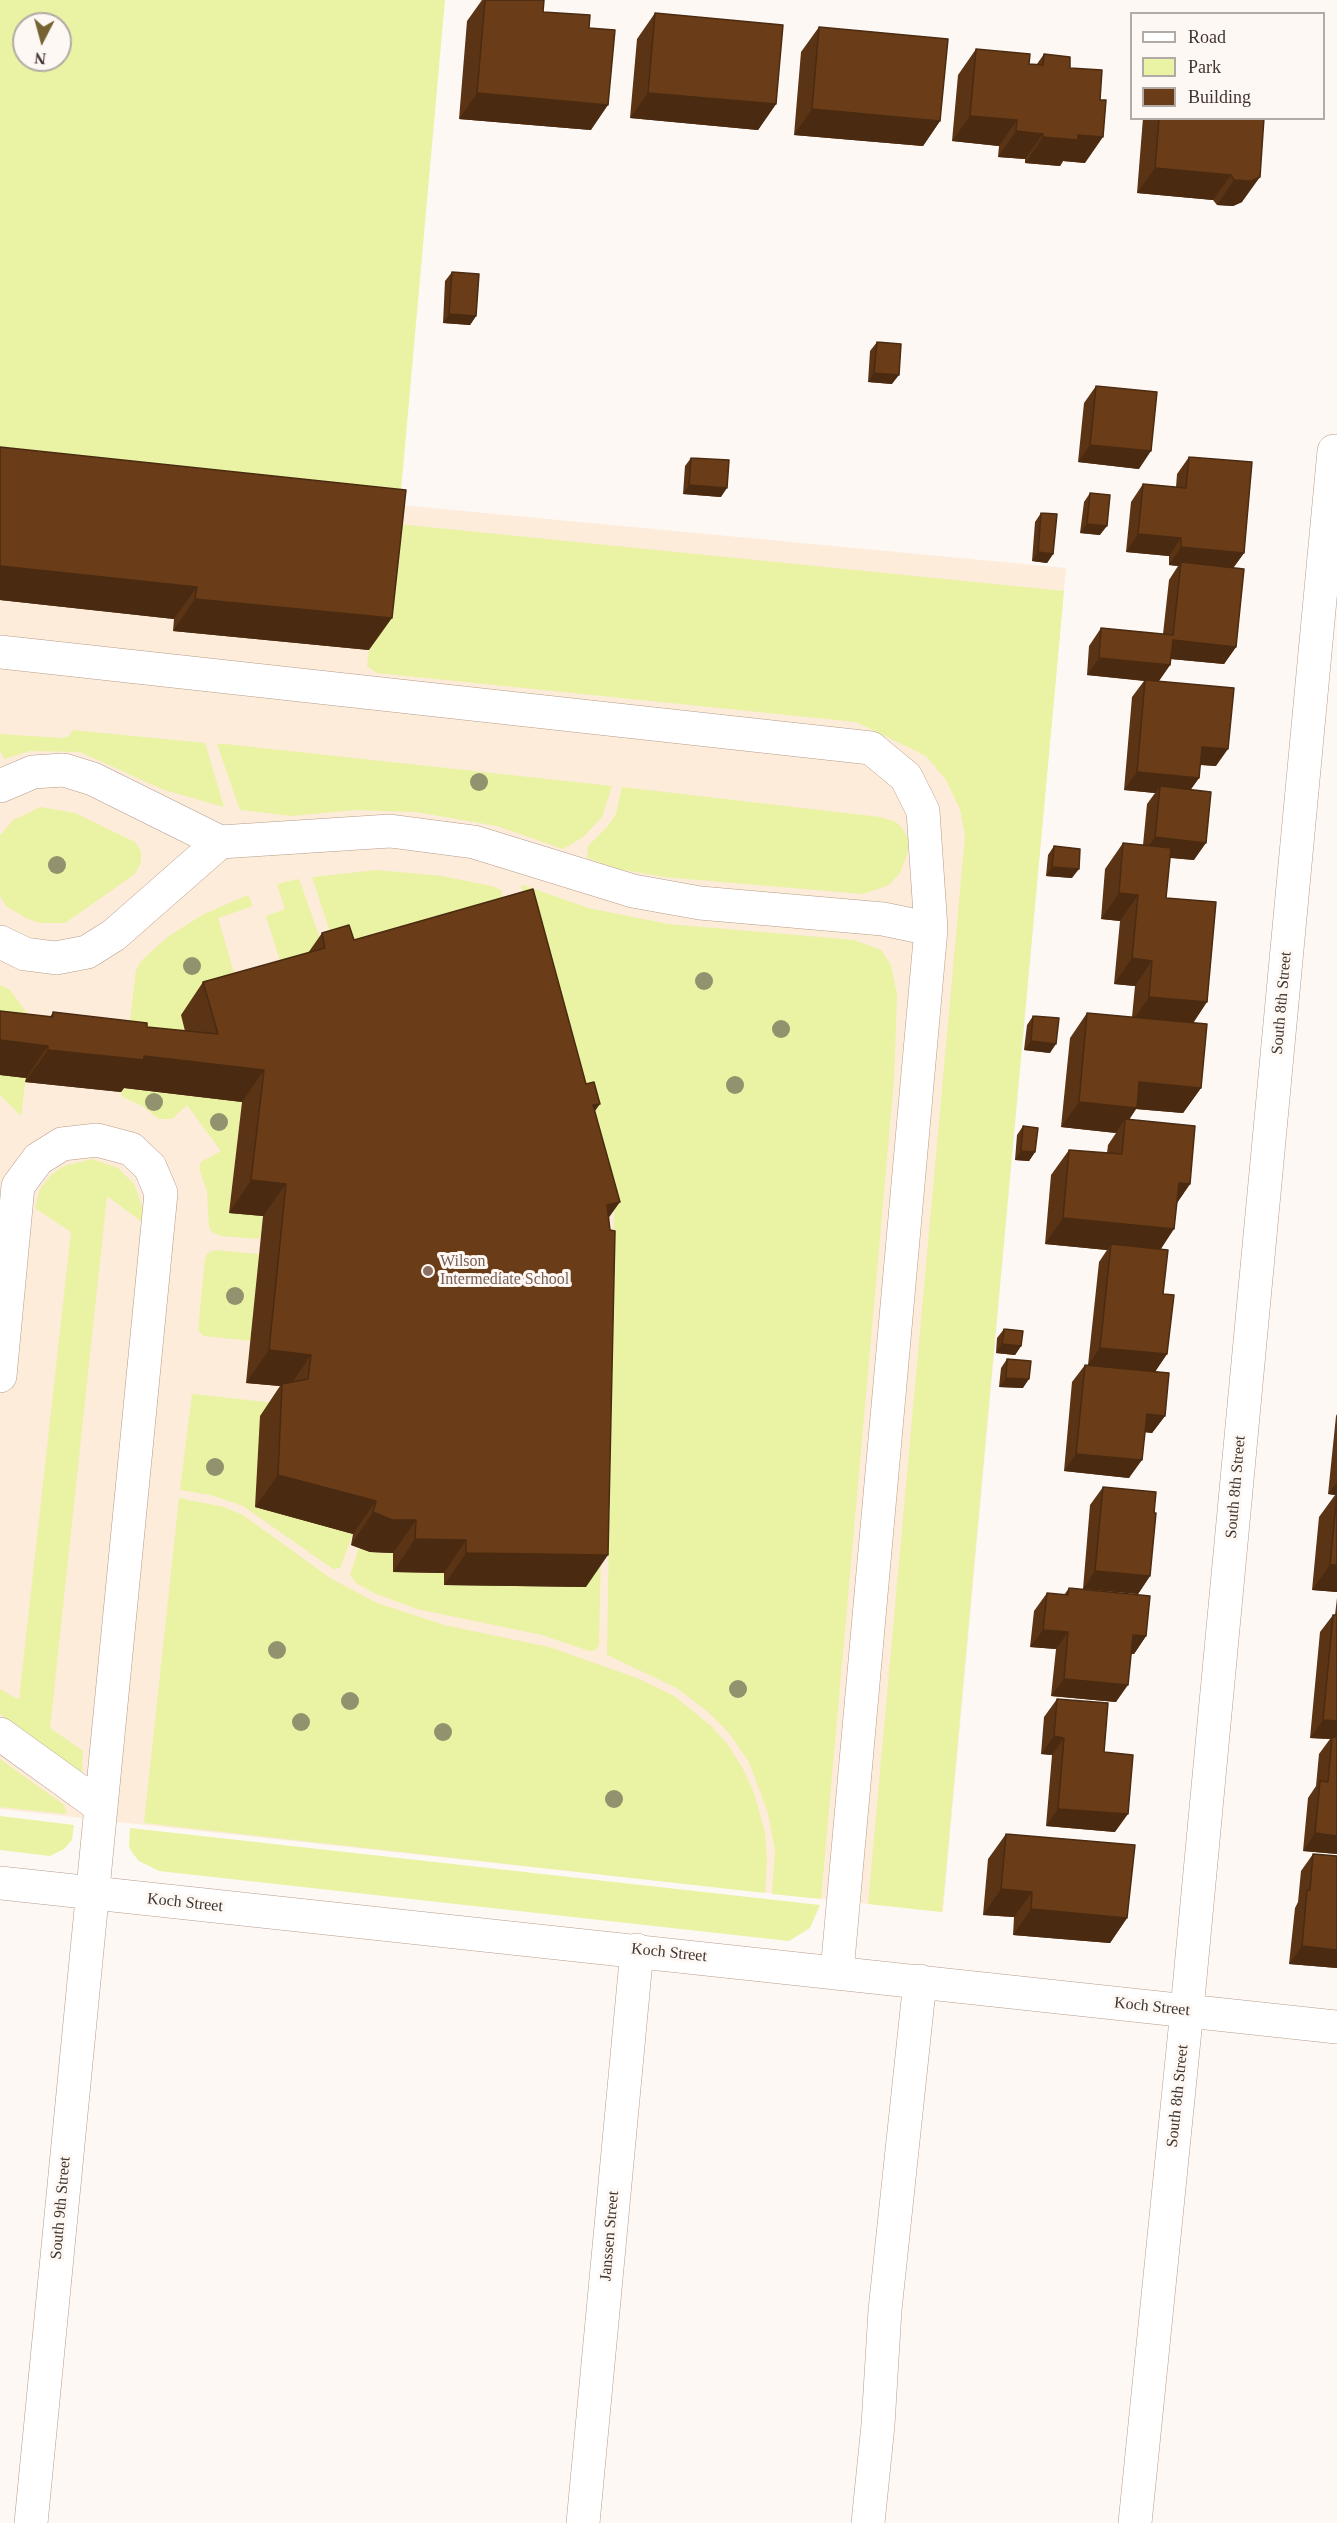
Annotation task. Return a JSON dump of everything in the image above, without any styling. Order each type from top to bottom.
[{"type":"street","name":"South 8th Street","points":[[1135,2523],[1187,2010],[1334,451]]},
{"type":"street","points":[[0,652],[871,748],[906,777],[923,811],[931,929],[837,1972]]},
{"type":"street","points":[[0,786],[33,772],[64,770],[93,779],[220,842],[390,831],[474,842],[633,891],[700,903],[883,919],[931,929]]},
{"type":"street","points":[[0,942],[25,954],[56,958],[87,952],[114,936],[220,842]]},
{"type":"street","name":"South 9th Street","points":[[0,1376],[18,1186],[38,1159],[62,1144],[97,1140],[131,1149],[150,1167],[161,1193],[31,2523]]},
{"type":"street","points":[[0,1734],[100,1806]]},
{"type":"street","name":"Koch Street","points":[[0,1883],[1337,2027]]},
{"type":"street","name":"Janssen Street","points":[[583,2523],[637,1950]]},
{"type":"street","points":[[868,2523],[878,2425],[885,2310],[920,1981]]},
{"type":"shaded area","points":[[0,464],[400,505],[1066,568],[943,1912],[0,1809]]},
{"type":"green space","points":[[0,0],[445,0],[398,524],[1064,591],[942,1912],[868,1904],[965,836],[960,809],[946,780],[926,756],[856,722],[377,673],[367,666],[369,650],[0,482]]},
{"type":"green space","points":[[73,730],[205,743],[224,807],[164,790],[80,752],[30,751],[4,759],[0,750],[0,734],[62,738],[69,736]]},
{"type":"green space","points":[[217,744],[612,786],[602,817],[583,837],[563,849],[497,826],[416,812],[355,810],[292,816],[240,810]]},
{"type":"green space","points":[[622,787],[880,817],[896,822],[902,828],[909,840],[907,855],[900,873],[889,885],[863,894],[663,877],[618,869],[587,858],[588,846],[608,826],[616,814]]},
{"type":"green space","points":[[41,807],[75,813],[135,842],[141,851],[141,862],[135,874],[65,923],[40,923],[26,918],[6,906],[0,896],[0,836],[13,820]]},
{"type":"green space","points":[[377,870],[442,876],[491,886],[501,890],[507,909],[338,956],[312,877]]},
{"type":"green space","points":[[299,879],[327,958],[283,970],[266,916],[285,909],[277,884]]},
{"type":"green space","points":[[521,886],[588,908],[668,924],[854,940],[881,950],[891,965],[897,995],[894,1080],[821,1899],[772,1894],[775,1850],[768,1813],[749,1762],[729,1733],[707,1711],[677,1688],[607,1655],[614,1211]]},
{"type":"green space","points":[[248,895],[253,906],[218,918],[241,997],[195,1067],[127,1047],[136,970],[142,960],[169,936],[204,914]]},
{"type":"green space","points":[[0,985],[9,989],[28,1014],[0,1046]]},
{"type":"green space","points":[[0,1075],[26,1078],[21,1116],[0,1095]]},
{"type":"green space","points":[[122,1088],[242,1102],[229,1212],[263,1216],[261,1235],[258,1239],[221,1236],[212,1232],[209,1227],[207,1191],[199,1168],[201,1162],[221,1151],[187,1105],[172,1119],[159,1119],[142,1106],[121,1096]]},
{"type":"green space","points":[[92,1159],[118,1168],[134,1184],[142,1206],[142,1222],[107,1196],[50,1728],[83,1751],[82,1773],[0,1714],[0,1689],[19,1700],[71,1232],[35,1208],[40,1189],[51,1175],[64,1166]]},
{"type":"green space","points":[[215,1250],[259,1254],[251,1341],[204,1336],[198,1330],[205,1259],[207,1254]]},
{"type":"green space","points":[[607,1264],[599,1645],[596,1650],[589,1651],[542,1635],[417,1609],[376,1594],[356,1583],[350,1575],[359,1548],[370,1552],[393,1553],[393,1572],[444,1573],[444,1585],[586,1587]]},
{"type":"green space","points":[[192,1394],[286,1404],[353,1534],[340,1568],[333,1569],[243,1506],[211,1495],[180,1490]]},
{"type":"green space","points":[[179,1498],[224,1507],[243,1515],[330,1578],[377,1603],[444,1625],[549,1647],[637,1678],[674,1696],[711,1726],[728,1745],[743,1769],[754,1793],[765,1833],[767,1859],[765,1893],[144,1823]]},
{"type":"green space","points":[[0,1759],[64,1805],[67,1814],[0,1807]]},
{"type":"green space","points":[[0,1816],[74,1825],[72,1840],[64,1849],[50,1856],[0,1850]]},
{"type":"green space","points":[[130,1828],[820,1905],[810,1928],[789,1941],[159,1871],[139,1861],[134,1855],[129,1847]]},
{"type":"building","points":[[485,0],[544,0],[543,12],[590,15],[589,28],[615,30],[608,105],[477,93]]},
{"type":"building","points":[[655,13],[783,25],[776,104],[648,93]]},
{"type":"building","points":[[819,27],[948,39],[940,121],[812,109]]},
{"type":"building","points":[[976,49],[1030,54],[1029,64],[1043,65],[1044,54],[1070,57],[1070,68],[1102,70],[1100,100],[1106,100],[1103,137],[1078,135],[1078,140],[1043,137],[1043,134],[1016,131],[1017,120],[970,116]]},
{"type":"building","points":[[1159,120],[1264,120],[1260,177],[1251,181],[1234,180],[1231,175],[1155,168]]},
{"type":"building","points":[[452,272],[479,274],[476,316],[449,314]]},
{"type":"building","points":[[877,342],[901,344],[899,375],[874,373]]},
{"type":"building","points":[[1096,386],[1157,392],[1151,451],[1090,445]]},
{"type":"building","points":[[0,447],[406,490],[392,618],[195,599],[197,587],[0,566]]},
{"type":"building","points":[[1189,457],[1252,462],[1244,553],[1181,547],[1181,538],[1138,534],[1143,484],[1186,488]]},
{"type":"building","points":[[691,458],[729,460],[727,488],[689,485]]},
{"type":"building","points":[[1090,493],[1110,495],[1107,526],[1087,524]]},
{"type":"building","points":[[1041,513],[1057,514],[1053,554],[1038,552]]},
{"type":"building","points":[[1181,562],[1244,569],[1236,647],[1173,640],[1170,665],[1099,658],[1101,628],[1173,635]]},
{"type":"building","points":[[1145,680],[1234,688],[1228,749],[1202,747],[1199,778],[1137,772]]},
{"type":"building","points":[[1160,786],[1211,792],[1206,843],[1155,837]]},
{"type":"building","points":[[1123,843],[1171,848],[1166,898],[1216,902],[1207,1002],[1149,997],[1152,961],[1132,958],[1138,895],[1119,893]]},
{"type":"building","points":[[1054,846],[1080,849],[1079,869],[1052,867]]},
{"type":"building","points":[[533,889],[586,1084],[594,1082],[600,1104],[593,1105],[620,1202],[607,1205],[610,1230],[615,1231],[608,1555],[466,1553],[466,1540],[415,1539],[416,1520],[392,1520],[373,1512],[376,1501],[278,1475],[282,1384],[308,1379],[311,1355],[269,1350],[286,1184],[251,1180],[264,1070],[144,1056],[144,1060],[48,1050],[48,1046],[0,1040],[0,1011],[53,1017],[53,1012],[147,1023],[147,1027],[218,1034],[203,982],[325,948],[322,933],[349,925],[354,940]]},
{"type":"building","points":[[1087,1013],[1207,1024],[1201,1088],[1139,1082],[1137,1108],[1079,1102]]},
{"type":"building","points":[[1033,1016],[1059,1018],[1056,1044],[1031,1041]]},
{"type":"building","points":[[1125,1119],[1195,1126],[1190,1184],[1179,1183],[1174,1229],[1063,1218],[1069,1150],[1122,1154]]},
{"type":"building","points":[[1023,1126],[1038,1128],[1035,1152],[1021,1151]]},
{"type":"building","points":[[1111,1244],[1168,1250],[1163,1294],[1174,1295],[1167,1354],[1100,1348]]},
{"type":"building","points":[[1004,1329],[1023,1331],[1021,1346],[1002,1344]]},
{"type":"building","points":[[1007,1359],[1031,1361],[1029,1379],[1006,1378]]},
{"type":"building","points":[[1085,1365],[1169,1373],[1165,1416],[1147,1414],[1142,1460],[1076,1454]]},
{"type":"building","points":[[1103,1487],[1156,1492],[1150,1576],[1095,1571]]},
{"type":"building","points":[[1337,1494],[1337,1565],[1330,1565]]},
{"type":"building","points":[[1069,1588],[1150,1596],[1146,1636],[1133,1635],[1128,1685],[1064,1679],[1068,1632],[1043,1630],[1047,1593],[1068,1595]]},
{"type":"building","points":[[1333,1615],[1337,1615],[1337,1721],[1323,1720]]},
{"type":"building","points":[[1057,1699],[1108,1703],[1104,1752],[1133,1755],[1128,1814],[1058,1809],[1064,1738],[1054,1736]]},
{"type":"building","points":[[1332,1737],[1337,1737],[1337,1836],[1315,1833],[1320,1781],[1328,1782]]},
{"type":"building","points":[[1006,1834],[1135,1845],[1127,1918],[1031,1909],[1032,1892],[1001,1889]]},
{"type":"building","points":[[1313,1854],[1337,1856],[1337,1950],[1302,1946]]},
{"type":"place","name":"Wilson Intermediate School","points":[[428,1271]]}]
